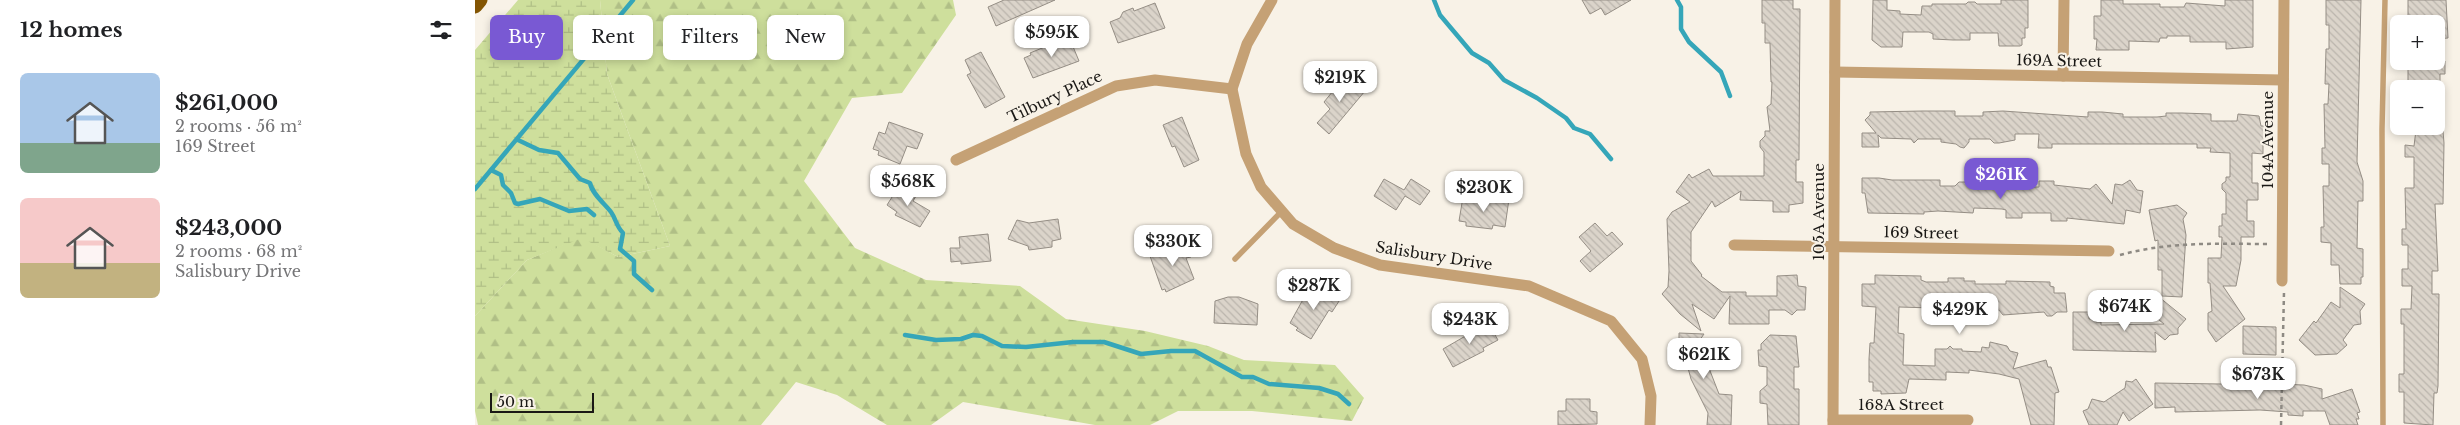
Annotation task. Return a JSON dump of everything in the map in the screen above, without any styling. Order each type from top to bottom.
[{"type":"highway","points":[[475,6],[480,0]]},
{"type":"street","points":[[1232,89],[1247,44],[1272,0]]},
{"type":"street","name":"105A Avenue","points":[[1833,422],[1835,0]]},
{"type":"street","points":[[2063,0],[2063,76]]},
{"type":"street","name":"104A Avenue","points":[[2282,280],[2284,0]]},
{"type":"street","name":"169A Street","points":[[1835,72],[2283,80]]},
{"type":"street","name":"Tilbury Place","points":[[956,160],[1116,86],[1155,80],[1232,89]]},
{"type":"street","name":"Salisbury Drive","points":[[1232,89],[1246,154],[1261,187],[1293,224],[1334,248],[1380,265],[1529,286],[1611,321],[1641,359],[1651,396],[1650,425]]},
{"type":"street","name":"169 Street","points":[[1734,245],[2109,251]]},
{"type":"street","name":"168A Street","points":[[1833,422],[1968,420]]},
{"type":"lane","points":[[2383,425],[2382,129],[2385,0]]},
{"type":"lane","points":[[1235,259],[1282,211]]},
{"type":"path","points":[[2109,251],[2118,256],[2161,246],[2199,243],[2282,245]]},
{"type":"path","points":[[2281,425],[2285,299],[2282,280]]},
{"type":"green space","points":[[518,0],[600,0],[601,15],[573,15],[573,60],[606,60],[607,74],[670,246],[618,257],[582,238],[527,260],[475,316],[475,50],[490,33],[490,60],[563,60],[563,15],[505,15]]},
{"type":"green space","points":[[600,0],[953,0],[956,15],[902,93],[852,98],[804,181],[855,248],[926,280],[1020,286],[1066,319],[1145,331],[1208,346],[1244,360],[1335,365],[1364,398],[1352,421],[1252,411],[1178,411],[1150,425],[1095,425],[963,402],[931,425],[887,425],[837,395],[796,382],[761,425],[478,425],[475,411],[475,316],[527,260],[582,237],[618,257],[670,246],[607,74],[606,60],[653,60],[653,15],[601,15]]},
{"type":"building","points":[[1004,0],[1055,0],[996,26],[988,7]]},
{"type":"building","points":[[1582,0],[1631,0],[1605,15],[1601,8],[1590,14]]},
{"type":"building","points":[[1762,0],[1793,0],[1793,9],[1800,9],[1799,160],[1796,160],[1796,182],[1803,182],[1803,203],[1789,205],[1789,212],[1773,212],[1773,201],[1740,200],[1741,191],[1715,207],[1712,201],[1691,232],[1691,261],[1701,276],[1722,292],[1746,292],[1746,296],[1777,296],[1777,276],[1797,275],[1798,286],[1806,287],[1805,310],[1797,310],[1792,315],[1785,310],[1769,310],[1769,324],[1729,324],[1730,296],[1714,319],[1692,304],[1701,331],[1680,314],[1662,294],[1668,287],[1667,219],[1672,212],[1690,202],[1676,192],[1689,174],[1692,178],[1709,169],[1713,176],[1764,176],[1764,152],[1760,147],[1760,141],[1765,136],[1765,131],[1770,131],[1767,107],[1771,104],[1772,82],[1770,43],[1765,43],[1765,23],[1762,23]]},
{"type":"building","points":[[1873,0],[1887,0],[1887,10],[1900,11],[1900,14],[1921,15],[1922,6],[1932,6],[1932,4],[1966,4],[1968,2],[1975,2],[1977,4],[2001,4],[2001,0],[2028,0],[2028,28],[2025,28],[2025,38],[2022,38],[2022,45],[2020,46],[1999,46],[1998,33],[1970,33],[1970,40],[1953,40],[1933,39],[1933,34],[1929,32],[1903,32],[1902,47],[1881,47],[1872,40]]},
{"type":"building","points":[[2101,0],[2123,0],[2123,4],[2160,4],[2160,7],[2184,7],[2186,3],[2225,6],[2225,0],[2253,0],[2253,47],[2226,49],[2226,42],[2190,42],[2190,36],[2167,36],[2167,38],[2160,38],[2159,42],[2129,41],[2129,50],[2096,50],[2097,39],[2094,39],[2094,16],[2101,16]]},
{"type":"building","points":[[2326,0],[2361,0],[2357,162],[2363,181],[2363,201],[2358,201],[2357,248],[2363,249],[2363,277],[2361,277],[2361,284],[2340,284],[2339,265],[2331,265],[2331,243],[2321,242],[2321,227],[2324,227],[2323,186],[2329,186],[2329,164],[2322,164],[2322,148],[2325,148],[2324,104],[2328,104],[2329,84],[2325,84],[2326,49],[2329,49],[2329,25],[2326,25]]},
{"type":"building","points":[[2408,0],[2446,0],[2448,38],[2445,38],[2445,15],[2408,15]]},
{"type":"building","points":[[1155,3],[1165,28],[1118,43],[1110,22],[1120,18],[1123,12],[1133,8],[1134,11]]},
{"type":"building","points":[[1069,37],[1079,61],[1033,78],[1024,58],[1031,55],[1030,53]]},
{"type":"building","points":[[981,52],[1005,97],[985,108],[967,75],[971,73],[965,60]]},
{"type":"building","points":[[2408,70],[2445,70],[2445,74],[2440,74],[2440,80],[2408,80]]},
{"type":"building","points":[[1346,75],[1365,91],[1329,134],[1317,123],[1330,109],[1324,102]]},
{"type":"building","points":[[1955,111],[1955,116],[1983,116],[1983,112],[2003,111],[2088,117],[2088,112],[2123,114],[2123,117],[2157,117],[2166,116],[2166,113],[2211,114],[2211,121],[2237,121],[2238,114],[2259,116],[2261,126],[2265,126],[2265,131],[2267,132],[2267,145],[2263,144],[2263,154],[2252,153],[2252,183],[2258,183],[2258,200],[2247,200],[2247,221],[2254,221],[2254,237],[2241,237],[2241,260],[2236,286],[2223,286],[2245,319],[2216,342],[2208,330],[2208,313],[2212,311],[2210,283],[2208,283],[2208,258],[2221,258],[2222,237],[2219,237],[2219,226],[2222,226],[2222,214],[2226,214],[2226,193],[2222,189],[2222,184],[2226,181],[2226,177],[2230,177],[2230,153],[2210,152],[2211,148],[2197,148],[2197,144],[2052,144],[2052,148],[2038,148],[2039,134],[2015,134],[2015,140],[1999,143],[1994,143],[1990,139],[1969,139],[1964,148],[1956,144],[1941,142],[1941,139],[1918,139],[1914,143],[1911,139],[1881,138],[1878,135],[1879,147],[1862,147],[1862,133],[1876,133],[1865,120],[1870,115],[1870,112]]},
{"type":"building","points":[[1182,117],[1199,160],[1184,167],[1175,146],[1172,147],[1163,125]]},
{"type":"building","points":[[889,122],[923,134],[917,149],[907,146],[900,164],[878,155],[879,151],[873,149],[879,132],[885,134]]},
{"type":"building","points":[[2415,135],[2443,135],[2443,204],[2435,204],[2438,271],[2432,271],[2432,294],[2439,294],[2438,386],[2437,393],[2434,393],[2433,425],[2404,423],[2404,392],[2399,392],[2399,374],[2404,374],[2404,324],[2401,324],[2401,309],[2411,309],[2412,286],[2402,286],[2402,269],[2408,269],[2408,245],[2402,245],[2402,229],[2406,229],[2405,188],[2414,188],[2414,157],[2405,157],[2405,145],[2414,146]]},
{"type":"building","points":[[1862,178],[1940,180],[1940,186],[1955,186],[1959,182],[1965,182],[1968,186],[1982,188],[2039,187],[2039,181],[2054,181],[2054,185],[2090,189],[2096,184],[2112,204],[2115,184],[2122,185],[2130,180],[2137,190],[2143,191],[2140,213],[2126,210],[2124,224],[2067,218],[2067,221],[2051,221],[2051,213],[2022,213],[2022,218],[2006,218],[2006,210],[2002,209],[1974,208],[1973,213],[1938,211],[1924,212],[1924,214],[1868,213],[1865,193],[1862,193]]},
{"type":"building","points":[[1384,179],[1404,190],[1411,179],[1430,191],[1420,205],[1405,196],[1396,210],[1374,196]]},
{"type":"building","points":[[899,186],[916,196],[913,201],[930,211],[920,227],[895,215],[897,212],[887,205]]},
{"type":"building","points":[[1463,197],[1494,201],[1495,197],[1509,199],[1505,227],[1493,225],[1492,229],[1466,226],[1466,222],[1459,221]]},
{"type":"building","points":[[2177,205],[2187,213],[2183,219],[2186,235],[2182,297],[2162,296],[2162,270],[2158,270],[2158,240],[2155,241],[2149,210]]},
{"type":"building","points":[[1058,219],[1061,239],[1052,241],[1052,247],[1029,250],[1028,246],[1008,239],[1017,220],[1029,223]]},
{"type":"building","points":[[1595,223],[1607,236],[1612,232],[1623,244],[1590,272],[1580,261],[1591,251],[1579,237]]},
{"type":"building","points":[[988,234],[991,261],[961,264],[961,261],[951,262],[950,248],[960,248],[959,237]]},
{"type":"building","points":[[1185,243],[1191,257],[1186,258],[1194,279],[1166,292],[1165,289],[1162,290],[1150,256]]},
{"type":"building","points":[[1875,275],[1921,276],[1921,280],[1926,282],[1948,282],[1948,278],[1964,278],[1964,281],[1975,281],[1975,284],[2006,284],[2006,281],[2050,282],[2050,286],[2054,287],[2054,293],[2065,293],[2067,312],[2057,312],[2052,316],[2047,316],[2044,312],[2003,315],[1999,310],[1899,307],[1898,333],[1904,334],[1903,365],[1935,366],[1935,349],[1947,349],[1950,346],[1953,349],[1962,349],[1962,351],[1981,352],[1982,347],[1989,348],[1990,342],[2007,346],[2010,351],[2018,353],[2013,369],[2046,360],[2048,367],[2051,367],[2059,392],[2055,393],[2054,425],[2031,425],[2019,379],[1999,374],[1969,370],[1969,373],[1946,372],[1946,380],[1909,379],[1906,393],[1881,394],[1881,391],[1873,391],[1873,382],[1869,382],[1869,359],[1870,343],[1874,343],[1876,307],[1862,306],[1862,284],[1875,284]]},
{"type":"building","points":[[1320,285],[1341,298],[1332,312],[1329,310],[1311,339],[1296,330],[1298,328],[1290,323],[1306,294],[1313,297]]},
{"type":"building","points":[[2340,287],[2365,304],[2360,311],[2361,324],[2354,325],[2343,340],[2347,345],[2337,354],[2315,355],[2299,340],[2314,321],[2316,323],[2331,302],[2340,308]]},
{"type":"building","points":[[1228,297],[1239,297],[1258,304],[1257,325],[1214,323],[1215,301]]},
{"type":"building","points":[[2159,297],[2186,319],[2178,328],[2178,334],[2170,335],[2165,340],[2155,332],[2156,352],[2073,350],[2073,312],[2089,312],[2089,319],[2096,319],[2096,322],[2101,322],[2101,325],[2164,324],[2148,311]]},
{"type":"building","points":[[1488,323],[1498,340],[1483,348],[1484,351],[1453,367],[1443,349]]},
{"type":"building","points":[[2243,326],[2276,327],[2276,355],[2243,354]]},
{"type":"building","points":[[1679,333],[1704,334],[1690,354],[1706,348],[1710,362],[1707,363],[1719,394],[1732,395],[1731,425],[1707,425],[1708,413],[1691,379],[1688,368],[1684,369],[1682,359],[1680,360],[1675,343],[1679,342]]},
{"type":"building","points":[[1770,335],[1796,336],[1799,367],[1794,367],[1794,389],[1799,389],[1799,425],[1768,425],[1767,404],[1760,403],[1760,391],[1767,385],[1767,367],[1759,366],[1758,350],[1761,350],[1761,344]]},
{"type":"building","points":[[2136,379],[2153,404],[2129,421],[2123,412],[2117,425],[2089,425],[2083,411],[2088,409],[2092,399],[2104,402],[2125,388],[2126,381],[2132,382]]},
{"type":"building","points":[[2222,382],[2304,385],[2322,389],[2322,399],[2352,389],[2360,412],[2357,413],[2359,419],[2356,419],[2358,425],[2330,425],[2325,411],[2303,411],[2303,416],[2288,415],[2288,412],[2260,410],[2175,412],[2175,407],[2155,408],[2155,383],[2222,384]]},
{"type":"building","points":[[1566,399],[1590,399],[1590,411],[1597,412],[1597,424],[1558,425],[1558,411],[1566,411]]},
{"type":"waterway","points":[[475,189],[633,0]]},
{"type":"waterway","points":[[1434,0],[1440,15],[1472,53],[1489,63],[1504,80],[1537,98],[1566,118],[1574,128],[1590,134],[1611,159]]},
{"type":"waterway","points":[[1677,0],[1681,7],[1681,29],[1689,42],[1721,72],[1730,96]]},
{"type":"waterway","points":[[518,140],[539,150],[558,153],[580,179],[590,183],[593,191],[611,212],[623,233],[620,249],[634,261],[634,274],[652,290]]},
{"type":"waterway","points":[[491,170],[501,175],[503,185],[511,193],[515,203],[540,199],[569,211],[587,209],[594,215]]},
{"type":"waterway","points":[[905,335],[936,340],[961,339],[973,335],[982,336],[1002,346],[1026,347],[1073,342],[1104,342],[1141,354],[1195,351],[1242,377],[1253,377],[1269,384],[1319,388],[1338,394],[1349,404]]}]
